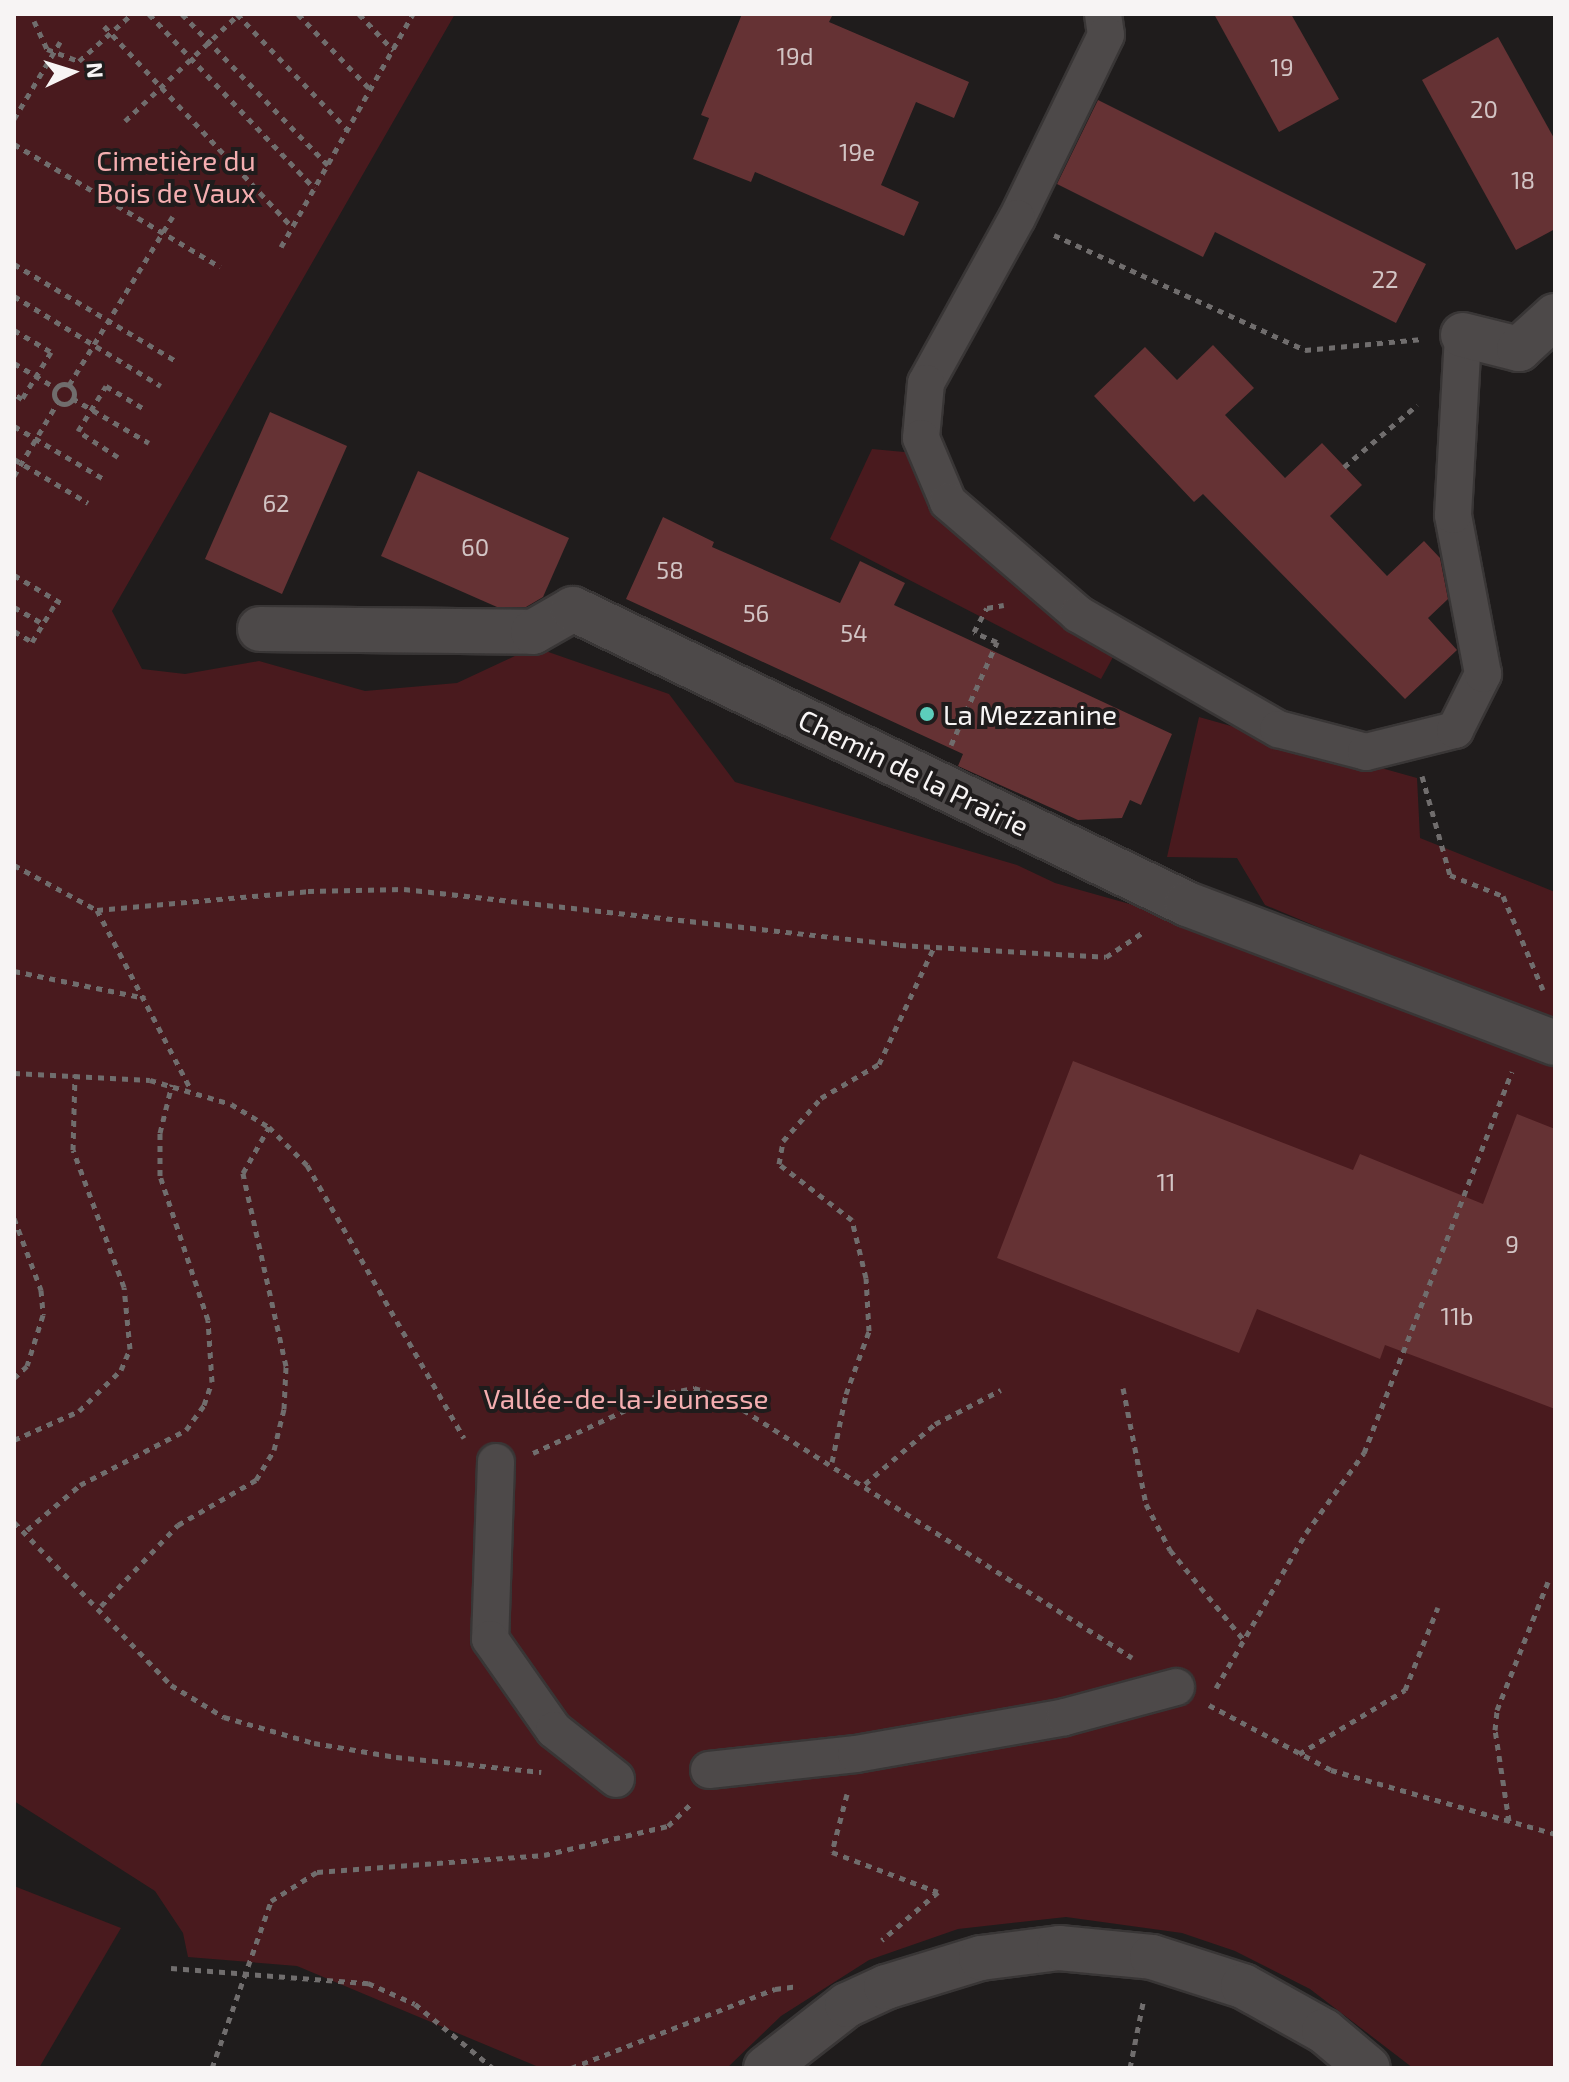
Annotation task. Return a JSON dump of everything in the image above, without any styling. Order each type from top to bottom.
[{"type":"street","points":[[1103,14],[1106,35],[1017,218],[926,383],[921,438],[948,502],[1078,614],[1278,729],[1366,752],[1455,730],[1483,674],[1453,515],[1462,352],[1519,349],[1555,316]]},
{"type":"street","name":"Chemin de la Prairie","points":[[260,629],[533,632],[573,609],[1187,904],[1543,1027]]},
{"type":"street","points":[[496,1462],[490,1639],[554,1730],[616,1779]]},
{"type":"street","points":[[709,1770],[856,1754],[1065,1717],[1176,1687]]},
{"type":"street","points":[[766,2068],[847,2005],[925,1972],[981,1958],[1059,1948],[1152,1957],[1243,1986],[1324,2031],[1368,2068]]},
{"type":"path","points":[[34,21],[41,43],[53,55],[79,61],[132,14]]},
{"type":"path","points":[[149,14],[314,188]]},
{"type":"path","points":[[182,14],[328,165]]},
{"type":"path","points":[[125,121],[238,14],[348,130]]},
{"type":"path","points":[[298,14],[371,90]]},
{"type":"path","points":[[359,14],[393,50]]},
{"type":"path","points":[[281,247],[413,14]]},
{"type":"path","points":[[104,26],[292,227]]},
{"type":"path","points":[[14,119],[60,42]]},
{"type":"path","points":[[14,144],[220,267]]},
{"type":"path","points":[[72,398],[69,385],[173,216]]},
{"type":"path","points":[[1017,218],[1305,350],[1462,352]]},
{"type":"path","points":[[14,264],[176,361]]},
{"type":"path","points":[[14,296],[161,386]]},
{"type":"path","points":[[14,330],[51,352],[22,399],[14,394]]},
{"type":"path","points":[[1344,467],[1462,352]]},
{"type":"path","points":[[14,363],[56,388],[69,385]]},
{"type":"path","points":[[118,457],[78,431],[91,409],[106,386],[146,410]]},
{"type":"path","points":[[14,476],[58,402],[56,388]]},
{"type":"path","points":[[58,402],[72,398],[149,443]]},
{"type":"path","points":[[14,426],[104,479]]},
{"type":"path","points":[[14,459],[88,503]]},
{"type":"path","points":[[14,575],[59,602],[32,642],[14,631]]},
{"type":"path","points":[[14,607],[43,624]]},
{"type":"path","points":[[935,783],[997,642],[974,632],[987,608]]},
{"type":"path","points":[[1207,1705],[1306,1533],[1364,1453],[1543,1027],[1503,896],[1450,875],[1412,741]]},
{"type":"path","points":[[14,865],[97,910],[191,1090]]},
{"type":"path","points":[[97,910],[308,891],[404,889],[934,947],[1106,957],[1187,904]]},
{"type":"path","points":[[832,1462],[846,1394],[869,1331],[866,1278],[852,1220],[779,1164],[783,1141],[811,1107],[879,1064],[934,947]]},
{"type":"path","points":[[14,971],[146,999]]},
{"type":"path","points":[[14,1073],[75,1074],[172,1084],[231,1104],[269,1127],[307,1165],[458,1434],[496,1462],[526,1456],[658,1395],[694,1388],[723,1397],[832,1462],[1176,1687],[1299,1754],[1331,1770],[1555,1834]]},
{"type":"path","points":[[14,1440],[79,1411],[121,1370],[130,1349],[124,1287],[73,1150],[75,1074]]},
{"type":"path","points":[[27,1530],[80,1485],[186,1430],[204,1405],[212,1382],[208,1320],[160,1176],[160,1133],[172,1084]]},
{"type":"path","points":[[100,1607],[178,1525],[256,1480],[274,1450],[284,1409],[286,1366],[281,1326],[243,1173],[269,1127]]},
{"type":"path","points":[[14,1218],[41,1290],[43,1315],[27,1366],[14,1378]]},
{"type":"path","points":[[1123,1388],[1146,1504],[1170,1550],[1243,1639]]},
{"type":"path","points":[[865,1484],[935,1424],[1001,1390]]},
{"type":"path","points":[[14,1522],[27,1530],[171,1685],[224,1717],[314,1743],[396,1757],[616,1779]]},
{"type":"path","points":[[1509,1821],[1495,1730],[1497,1710],[1548,1582]]},
{"type":"path","points":[[1299,1754],[1405,1690],[1438,1607]]},
{"type":"path","points":[[856,1754],[832,1852],[938,1892],[879,1942]]},
{"type":"path","points":[[212,2068],[271,1901],[317,1872],[544,1855],[668,1826],[689,1810],[709,1770]]},
{"type":"path","points":[[171,1968],[368,1983],[415,2004],[493,2068]]},
{"type":"path","points":[[571,2068],[775,1989],[832,1982],[847,2005]]},
{"type":"path","points":[[1130,2068],[1145,1993]]},
{"type":"green space","name":"Vallée-de-la-Jeunesse","points":[[14,14],[455,14],[112,611],[142,669],[185,674],[259,661],[365,691],[457,683],[534,647],[669,694],[735,782],[1017,865],[1055,883],[1333,961],[1449,982],[1265,905],[1237,858],[1167,857],[1199,717],[1417,778],[1420,838],[1555,892],[1555,2068],[1413,2068],[1310,1989],[1235,1951],[1182,1933],[1066,1917],[958,1929],[869,1960],[781,2016],[727,2068],[541,2068],[297,1966],[188,1957],[183,1933],[155,1891],[14,1801]]},
{"type":"green space","points":[[872,449],[915,453],[1118,648],[1101,679],[830,539]]},
{"type":"green space","points":[[14,1886],[121,1928],[39,2068],[14,2068]]},
{"type":"building","points":[[742,14],[833,14],[829,22],[969,82],[954,118],[916,102],[881,185],[919,202],[904,236],[755,172],[751,182],[693,159],[709,118],[701,115]]},
{"type":"building","points":[[1214,14],[1291,14],[1339,99],[1279,132]]},
{"type":"building","points":[[1498,37],[1555,140],[1555,229],[1516,250],[1422,80]]},
{"type":"building","points":[[1098,100],[1426,264],[1396,323],[1215,232],[1203,257],[1057,184]]},
{"type":"building","points":[[1213,345],[1254,388],[1225,415],[1285,478],[1322,443],[1362,485],[1330,516],[1387,576],[1424,541],[1440,558],[1448,599],[1428,618],[1457,650],[1405,699],[1203,494],[1194,502],[1094,396],[1145,347],[1177,380]]},
{"type":"building","points":[[270,412],[347,446],[282,594],[205,559]]},
{"type":"building","points":[[418,471],[569,538],[543,597],[526,607],[497,607],[381,556]]},
{"type":"building","points":[[663,517],[714,542],[712,547],[840,603],[860,561],[905,583],[894,605],[1172,734],[1141,805],[1130,800],[1122,818],[1078,820],[958,766],[963,754],[626,599]]},
{"type":"building","points":[[1073,1061],[1353,1170],[1360,1154],[1483,1204],[1517,1114],[1555,1129],[1555,1409],[1385,1345],[1380,1359],[1257,1309],[1239,1353],[997,1258]]},
{"type":"place","name":"La Mezzanine","points":[[927,714]]},
{"type":"park label","name":"Cimetière du Bois de Vaux","points":[[176,176]]}]
